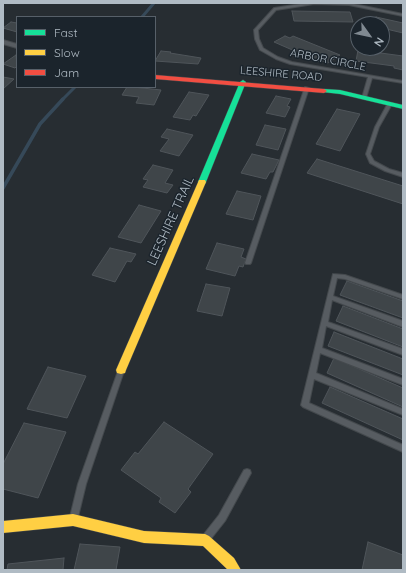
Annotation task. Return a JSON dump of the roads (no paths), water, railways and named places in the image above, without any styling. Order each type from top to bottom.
[{"type":"street","points":[[3,42],[15,46]]},
{"type":"street","points":[[3,50],[15,46]]},
{"type":"street","name":"LEESHIRE ROAD","points":[[156,77],[243,82],[340,92],[403,107]]},
{"type":"street","name":"LEESHIRE TRAIL","points":[[121,370],[139,325],[220,142],[243,82]]},
{"type":"street","points":[[3,526],[73,520],[144,537],[205,540],[230,562],[235,570]]},
{"type":"lane","name":"ARBOR CIRCLE","points":[[403,15],[349,4],[314,3],[275,9],[256,30],[257,39],[261,49],[277,58],[291,63],[403,82]]},
{"type":"lane","points":[[364,98],[370,77]]},
{"type":"lane","points":[[248,263],[307,88]]},
{"type":"lane","points":[[390,104],[373,138],[368,154],[372,162],[403,175]]},
{"type":"lane","points":[[403,297],[345,277],[335,276],[305,405],[403,449]]},
{"type":"lane","points":[[330,297],[403,324]]},
{"type":"lane","points":[[324,323],[403,352]]},
{"type":"lane","points":[[318,350],[403,382]]},
{"type":"lane","points":[[73,520],[82,484],[121,370]]},
{"type":"lane","points":[[312,375],[403,412]]},
{"type":"lane","points":[[205,540],[222,518],[246,474]]},
{"type":"waterway","points":[[143,16],[154,3]]},
{"type":"waterway","points":[[63,99],[74,88]]},
{"type":"waterway","points":[[3,188],[40,124],[63,99]]}]
